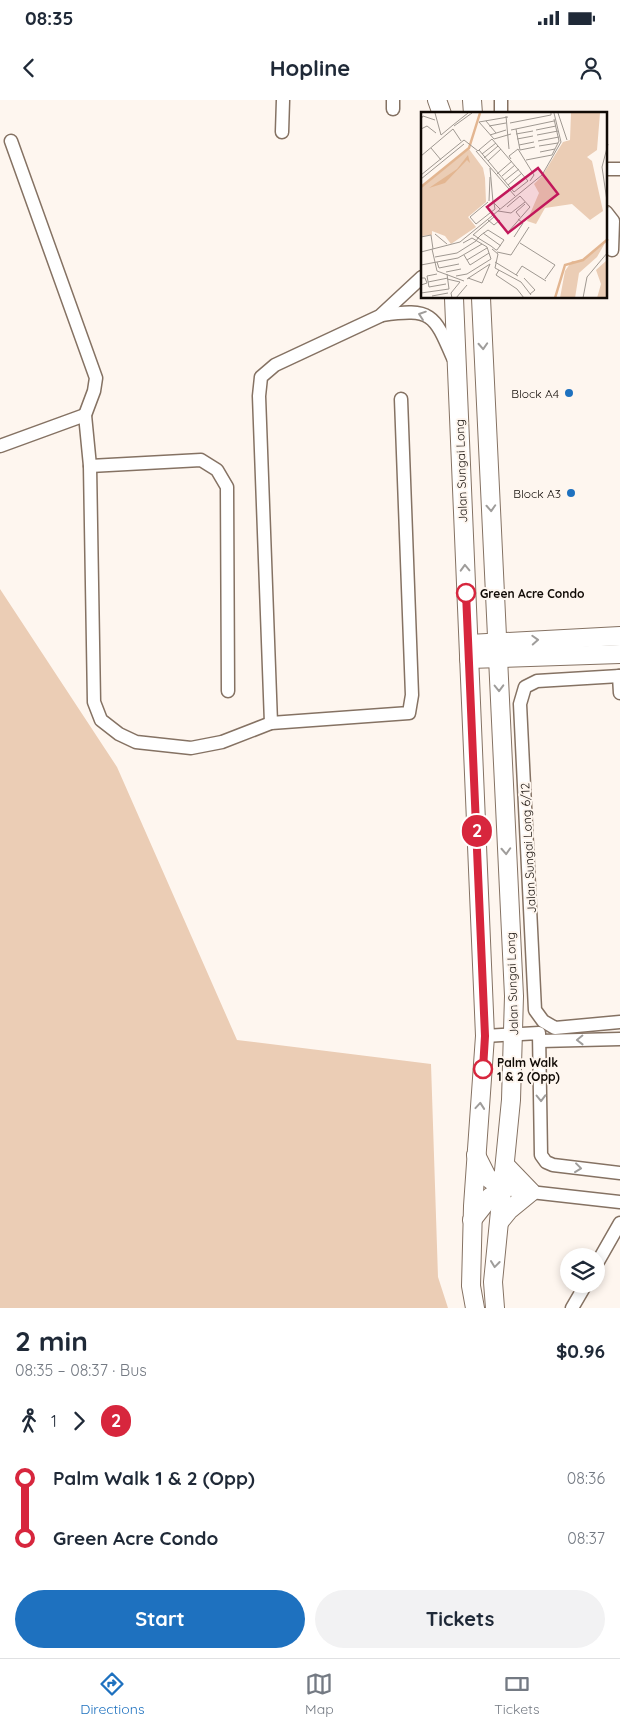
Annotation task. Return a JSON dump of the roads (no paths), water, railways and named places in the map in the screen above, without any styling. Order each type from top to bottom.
[{"type":"street","points":[[282,132],[283,100]]},
{"type":"street","points":[[10,140],[96,378],[94,391],[85,415],[90,466],[94,702],[101,720],[119,734],[136,742],[191,748],[222,742],[271,723],[409,714],[412,695],[401,399]]},
{"type":"street","points":[[613,218],[613,250]]},
{"type":"street","points":[[271,723],[259,396],[261,377],[275,365],[380,316],[421,278]]},
{"type":"street","name":"Jalan Sungai Long","points":[[454,299],[485,1036],[472,1220],[471,1286],[475,1308]]},
{"type":"street","name":"Jalan Sungai Long","points":[[481,299],[514,996],[514,1036],[505,1165],[493,1282],[495,1308]]},
{"type":"street","points":[[380,316],[407,312],[425,315],[438,323],[457,368]]},
{"type":"street","points":[[0,446],[85,415]]},
{"type":"street","points":[[90,466],[201,460],[217,470],[227,487],[228,691]]},
{"type":"street","points":[[498,651],[620,636]]},
{"type":"street","points":[[469,651],[620,654]]},
{"type":"street","points":[[620,676],[620,694]]},
{"type":"street","name":"Jalan Sungai Long 6/12","points":[[620,676],[536,681],[523,691],[520,704],[535,1010],[543,1021],[556,1028],[620,1022]]},
{"type":"street","points":[[473,750],[501,747]]},
{"type":"street","points":[[485,1036],[514,1036],[540,1033],[541,1155],[546,1162],[553,1165],[620,1173]]},
{"type":"street","points":[[540,1041],[620,1039]]},
{"type":"street","points":[[476,1154],[487,1177],[503,1189],[620,1202]]},
{"type":"street","points":[[505,1165],[531,1192]]},
{"type":"street","points":[[472,1220],[490,1196],[503,1189]]},
{"type":"street","points":[[500,1221],[509,1210],[531,1192]]},
{"type":"street","points":[[605,1249],[620,1223]]},
{"type":"street","points":[[572,1308],[581,1293]]},
{"type":"place","name":"Block A4","points":[[569,393]]},
{"type":"place","name":"Block A3","points":[[571,493]]},
{"type":"place","name":"Green Acre Condo","points":[[466,593]]},
{"type":"place","name":"Palm Walk 1 & 2 (Opp)","points":[[483,1069]]}]
